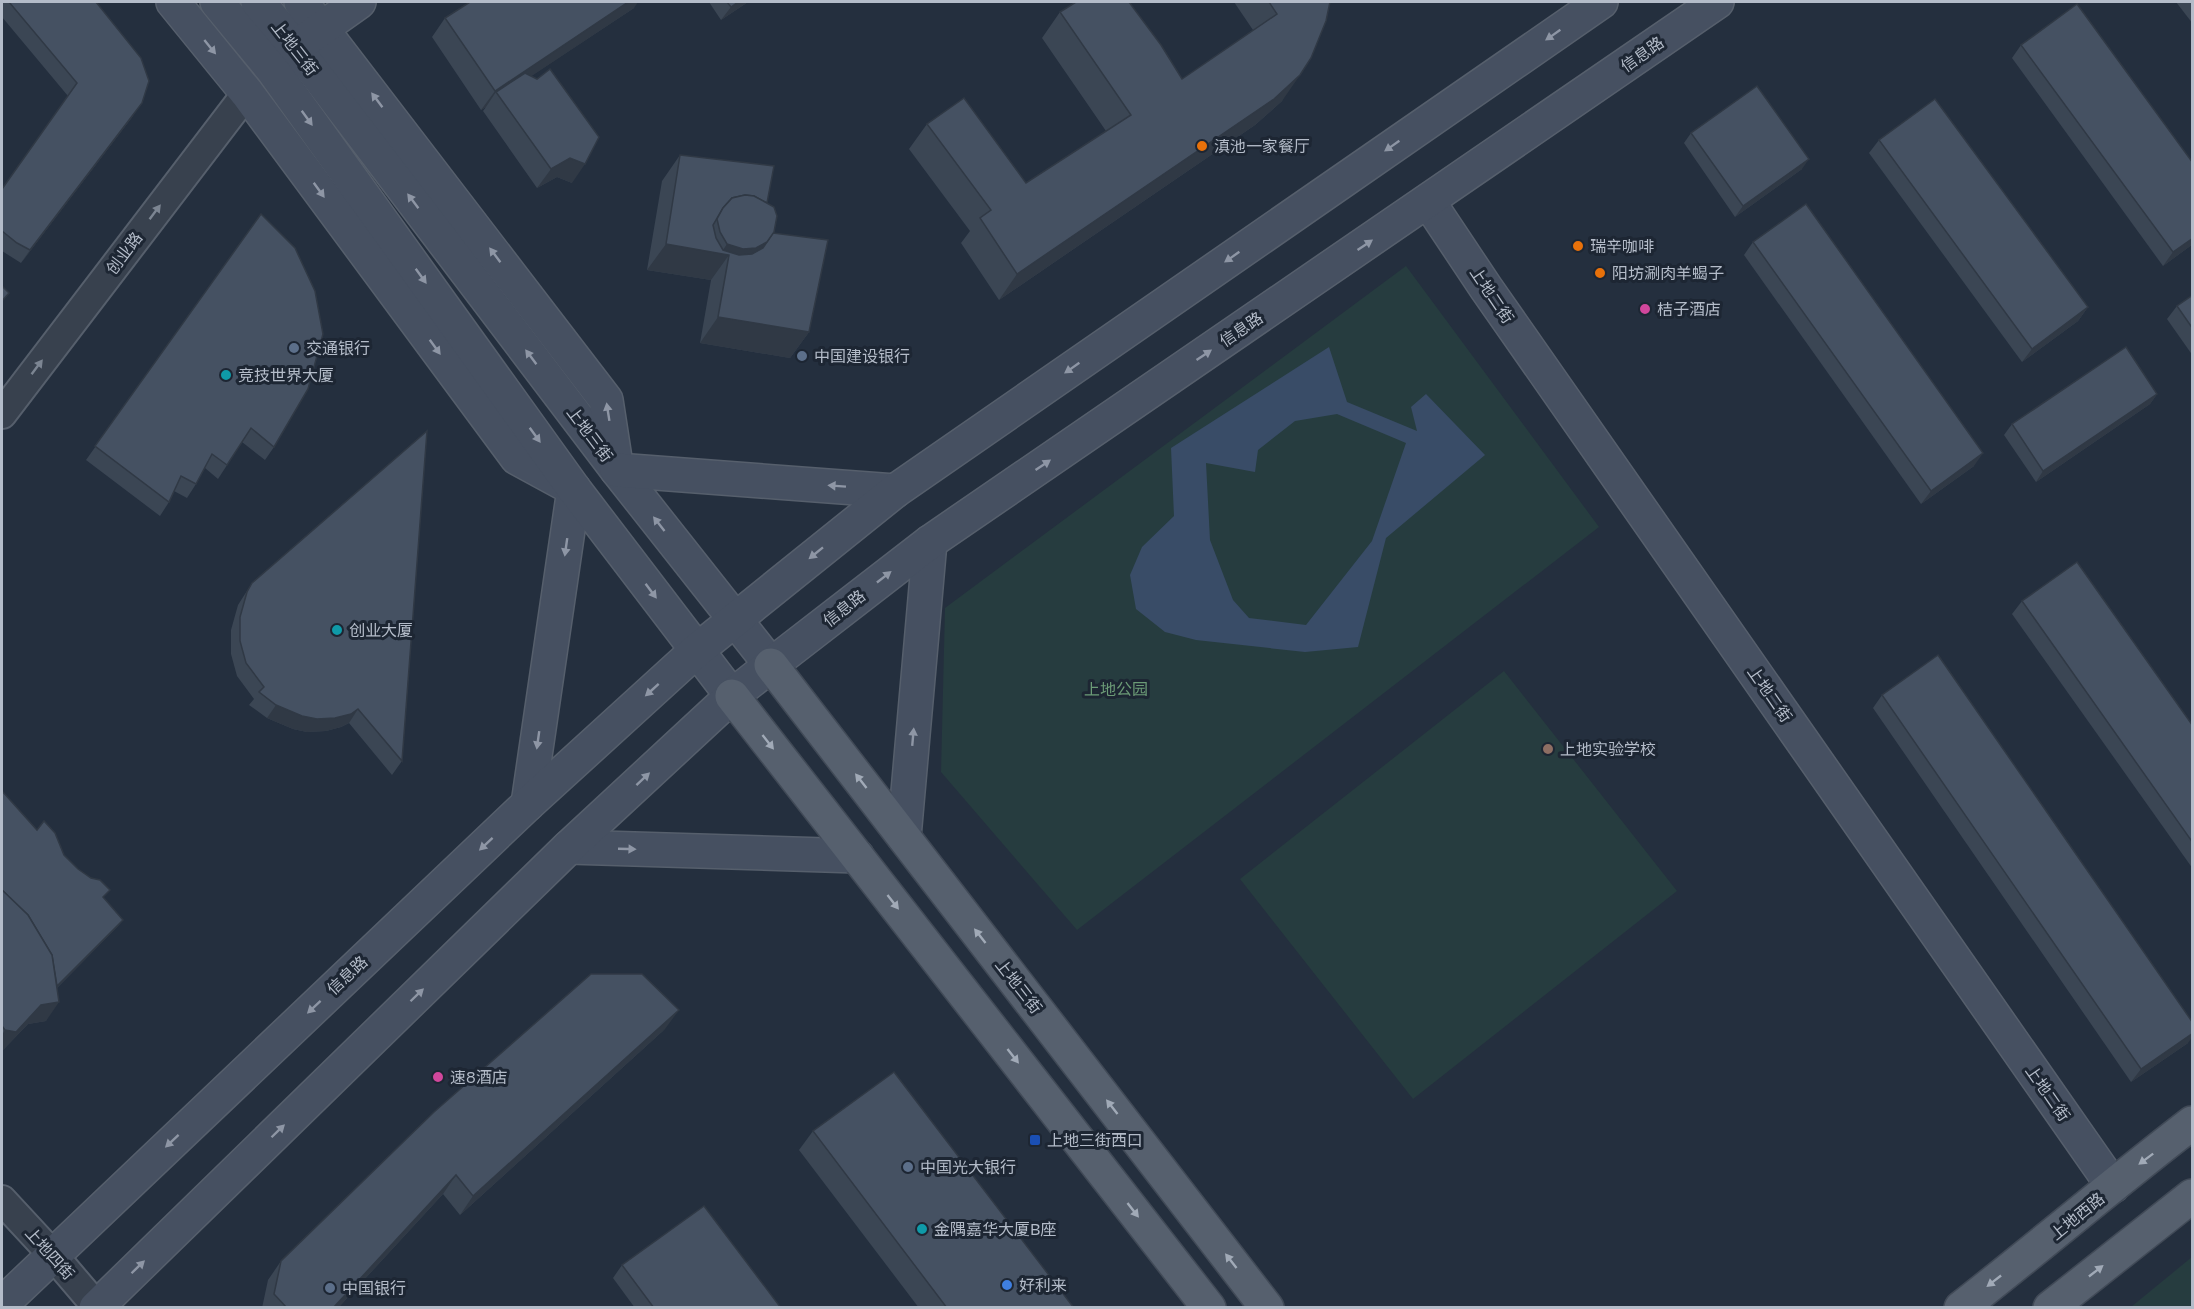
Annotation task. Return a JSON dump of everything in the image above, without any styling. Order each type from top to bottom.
[{"type":"main road","name":"上地三街","points":[[173,2],[247,93],[517,458],[574,489]]},
{"type":"main road","name":"上地三街","points":[[217,2],[284,59],[617,470]]},
{"type":"main road","name":"上地三街","points":[[258,2],[284,59],[574,489],[732,696]]},
{"type":"main road","name":"上地三街","points":[[301,2],[606,400],[617,470]]},
{"type":"main road","points":[[247,93],[284,59],[358,2]]},
{"type":"main road","points":[[617,470],[895,490],[1601,2]]},
{"type":"main road","name":"信息路","points":[[569,847],[732,696],[930,542],[1717,2]]},
{"type":"main road","name":"上地二街","points":[[1428,201],[1486,288],[2113,1186]]},
{"type":"main road","points":[[617,470],[771,664]]},
{"type":"main road","points":[[528,804],[574,489]]},
{"type":"main road","name":"信息路","points":[[2,1304],[528,804],[696,651],[895,490]]},
{"type":"main road","points":[[904,837],[930,542]]},
{"type":"main road","name":"上地三街","points":[[771,664],[1267,1308]]},
{"type":"main road","points":[[732,696],[1209,1308]]},
{"type":"main road","points":[[97,1307],[569,847],[857,856]]},
{"type":"main road","name":"上地西路","points":[[1961,1308],[2193,1123]]},
{"type":"main road","points":[[2050,1308],[2193,1196]]},
{"type":"street","name":"创业路","points":[[2,414],[247,93]]},
{"type":"street","name":"上地四街","points":[[2,1200],[97,1307]]},
{"type":"green space","name":"上地公园","points":[[1406,266],[1599,527],[1077,930],[941,772],[945,608]]},
{"type":"green space","points":[[1504,671],[1677,891],[1413,1099],[1240,879]]},
{"type":"green space","points":[[2192,1257],[2192,1307],[2131,1307]]},
{"type":"water","points":[[1329,347],[1347,402],[1417,431],[1411,407],[1426,394],[1485,455],[1386,538],[1358,647],[1305,652],[1196,640],[1165,632],[1136,609],[1130,575],[1142,547],[1174,516],[1171,448]],"holes":[[[1337,414],[1406,443],[1372,541],[1306,625],[1249,618],[1233,600],[1210,540],[1206,463],[1255,472],[1258,450],[1295,421]]]},
{"type":"building","points":[[9,2],[96,2],[141,58],[149,81],[142,103],[30,250],[2,231],[2,189],[77,83]]},
{"type":"building","points":[[470,2],[628,2],[495,91],[445,18]]},
{"type":"building","points":[[727,2],[738,2],[731,7]]},
{"type":"building","points":[[1076,2],[1129,2],[1161,45],[1182,79],[1277,14],[1269,2],[1330,2],[1326,21],[1311,58],[1300,75],[1274,99],[1017,274],[980,218],[991,210],[927,124],[964,98],[1026,183],[1131,115],[1060,12]]},
{"type":"building","points":[[2077,4],[2193,163],[2193,238],[2173,252],[2021,45]]},
{"type":"building","points":[[550,69],[599,137],[585,164],[570,158],[551,169],[496,92],[525,73],[537,79]]},
{"type":"building","points":[[1757,86],[1809,159],[1743,206],[1691,133]]},
{"type":"building","points":[[1935,99],[2088,307],[2032,349],[1879,140]]},
{"type":"building","points":[[680,155],[774,166],[767,203],[754,196],[745,195],[732,198],[723,208],[713,225],[716,238],[723,250],[739,255],[752,254],[763,248],[773,233],[828,240],[809,332],[718,317],[729,255],[666,244]]},
{"type":"building","points":[[745,195],[754,196],[774,207],[777,216],[774,232],[767,242],[756,248],[743,249],[727,244],[720,232],[717,219],[732,198]]},
{"type":"building","points":[[1806,204],[1983,453],[1931,491],[1753,242]]},
{"type":"building","name":"竞技世界大厦","points":[[261,214],[295,248],[315,291],[323,334],[308,389],[274,447],[251,428],[227,465],[212,454],[196,484],[181,476],[169,502],[95,446]]},
{"type":"building","points":[[2,286],[9,293],[2,301]]},
{"type":"building","points":[[2193,295],[2193,329],[2177,306]]},
{"type":"building","points":[[2126,347],[2157,394],[2043,471],[2012,424]]},
{"type":"building","name":"创业大厦","points":[[427,431],[402,761],[358,709],[351,714],[335,718],[317,719],[302,716],[276,705],[259,692],[264,687],[246,663],[240,641],[240,617],[252,583]]},
{"type":"building","points":[[2077,562],[2193,726],[2193,843],[2022,601]]},
{"type":"building","points":[[1938,655],[2193,1023],[2193,1033],[2141,1069],[1882,695]]},
{"type":"building","points":[[2,791],[37,830],[44,821],[55,833],[64,855],[78,869],[91,878],[100,880],[110,890],[103,897],[123,920],[57,986],[52,955],[28,915],[2,890]]},
{"type":"building","points":[[2,890],[28,915],[52,955],[59,1002],[41,1005],[16,1032],[5,1030],[2,1026]]},
{"type":"building","points":[[591,974],[642,974],[679,1010],[473,1196],[456,1175],[333,1308],[287,1308],[274,1294],[281,1261],[434,1112]]},
{"type":"building","name":"金隅嘉华大厦B座","points":[[894,1072],[1074,1308],[947,1308],[813,1131]]},
{"type":"building","points":[[704,1206],[781,1308],[654,1308],[622,1265]]},
{"type":"place","name":"滇池一家餐厅","points":[[1202,146]]},
{"type":"place","name":"瑞辛咖啡","points":[[1578,246]]},
{"type":"place","name":"阳坊涮肉羊蝎子","points":[[1600,273]]},
{"type":"place","name":"桔子酒店","points":[[1645,309]]},
{"type":"place","name":"交通银行","points":[[294,348]]},
{"type":"place","name":"中国建设银行","points":[[802,356]]},
{"type":"place","name":"竞技世界大厦","points":[[226,375]]},
{"type":"place","name":"创业大厦","points":[[337,630]]},
{"type":"place","name":"上地实验学校","points":[[1548,749]]},
{"type":"place","name":"速8酒店","points":[[438,1077]]},
{"type":"place","name":"上地三街西口","points":[[1035,1140]]},
{"type":"place","name":"中国光大银行","points":[[908,1167]]},
{"type":"place","name":"金隅嘉华大厦B座","points":[[922,1229]]},
{"type":"place","name":"好利来","points":[[1007,1285]]},
{"type":"place","name":"中国银行","points":[[330,1288]]}]
